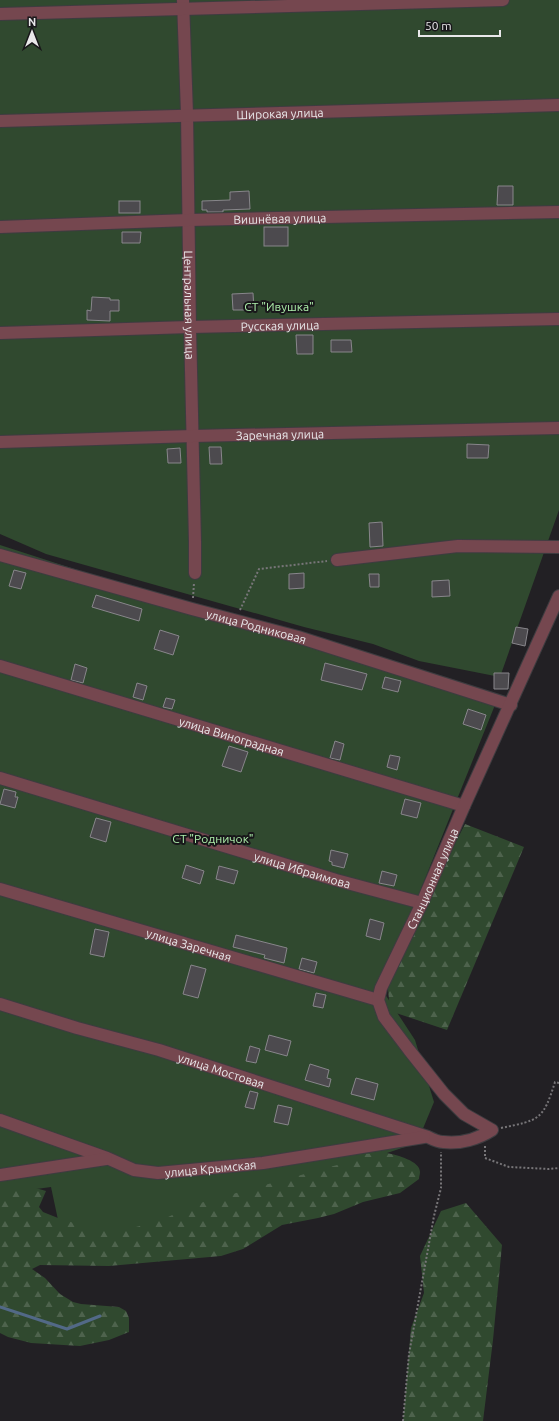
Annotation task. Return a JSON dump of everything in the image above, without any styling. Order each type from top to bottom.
[{"type":"street","points":[[0,14],[183,5],[503,0]]},
{"type":"street","name":"Центральная улица","points":[[183,5],[187,114],[195,573]]},
{"type":"street","name":"Широкая улица","points":[[0,121],[187,114],[559,105]]},
{"type":"street","name":"Вишнёвая улица","points":[[0,227],[189,220],[559,212]]},
{"type":"street","name":"Русская улица","points":[[0,334],[190,327],[559,319]]},
{"type":"street","name":"Заречная улица","points":[[0,442],[559,428]]},
{"type":"street","points":[[337,560],[458,546],[559,548]]},
{"type":"street","name":"улица Родниковая","points":[[0,555],[298,637],[511,705]]},
{"type":"street","name":"Станционная улица","points":[[378,1000],[381,988],[422,903],[559,596]]},
{"type":"street","name":"улица Виноградная","points":[[0,666],[464,806]]},
{"type":"street","name":"улица Ибраимова","points":[[0,778],[336,880],[422,903]]},
{"type":"street","name":"улица Заречная","points":[[0,889],[378,1000]]},
{"type":"street","points":[[378,1000],[384,1017],[444,1094],[464,1114],[492,1130],[482,1136],[463,1142],[442,1142]]},
{"type":"street","name":"улица Мостовая","points":[[0,1004],[77,1028],[158,1050],[428,1136],[442,1142]]},
{"type":"street","name":"улица Крымская","points":[[0,1120],[107,1158],[134,1170],[158,1173],[263,1164],[428,1136]]},
{"type":"street","points":[[0,1175],[107,1158]]},
{"type":"path","points":[[236,621],[259,569],[337,560]]},
{"type":"path","points":[[192,609],[195,573]]},
{"type":"path","points":[[559,1083],[554,1082],[548,1104],[539,1116],[530,1122],[492,1130],[486,1144],[485,1158],[509,1167],[548,1169],[559,1168]]},
{"type":"path","points":[[403,1421],[412,1340],[434,1216],[441,1188],[442,1142]]},
{"type":"green space","name":"СТ \"Ивушка\"","points":[[0,0],[559,0],[559,510],[500,677],[419,661],[373,644],[304,627],[46,554],[0,534]]},
{"type":"green space","name":"СТ \"Родничок\"","points":[[0,545],[495,705],[381,988],[415,1040],[434,1102],[417,1143],[255,1197],[64,1248],[51,1187],[0,1194]]},
{"type":"green space","points":[[465,824],[524,847],[447,1030],[390,1011],[387,978]]},
{"type":"green space","points":[[387,1153],[407,1159],[416,1165],[420,1172],[419,1179],[400,1193],[363,1202],[334,1214],[282,1225],[243,1249],[221,1256],[109,1266],[40,1265],[32,1269],[45,1278],[60,1294],[73,1302],[119,1307],[126,1311],[129,1318],[129,1332],[109,1340],[80,1346],[31,1343],[8,1337],[0,1333],[0,1193],[23,1189],[41,1189],[46,1191],[39,1207],[43,1212],[58,1218],[90,1228],[136,1227],[164,1219],[193,1205],[348,1162],[362,1154]]},
{"type":"green space","points":[[466,1203],[502,1245],[493,1340],[483,1421],[403,1421],[411,1328],[424,1293],[420,1256],[441,1211]]},
{"type":"building","points":[[498,186],[513,186],[513,205],[497,205]]},
{"type":"building","points":[[249,191],[250,209],[223,210],[223,212],[207,212],[207,210],[202,210],[202,201],[230,200],[230,192]]},
{"type":"building","points":[[119,201],[140,201],[140,213],[119,213]]},
{"type":"building","points":[[264,227],[288,227],[288,246],[264,246]]},
{"type":"building","points":[[122,232],[141,232],[140,243],[122,243]]},
{"type":"building","points":[[253,293],[254,310],[233,310],[232,294]]},
{"type":"building","points":[[92,297],[119,300],[119,311],[110,311],[110,321],[87,320],[87,310],[91,311]]},
{"type":"building","points":[[296,335],[313,335],[313,354],[297,354]]},
{"type":"building","points":[[331,340],[351,340],[352,352],[331,352]]},
{"type":"building","points":[[467,444],[489,445],[488,458],[467,458]]},
{"type":"building","points":[[209,447],[221,447],[222,464],[210,464]]},
{"type":"building","points":[[180,448],[181,463],[168,463],[167,449]]},
{"type":"building","points":[[382,522],[383,546],[370,547],[369,523]]},
{"type":"building","points":[[14,570],[26,573],[21,589],[9,586]]},
{"type":"building","points":[[304,573],[304,588],[289,589],[289,574]]},
{"type":"building","points":[[369,574],[379,574],[379,587],[370,587]]},
{"type":"building","points":[[449,580],[450,596],[432,597],[432,581]]},
{"type":"building","points":[[96,595],[142,609],[139,621],[92,607]]},
{"type":"building","points":[[516,627],[528,629],[525,646],[512,643]]},
{"type":"building","points":[[160,630],[179,636],[173,655],[154,649]]},
{"type":"building","points":[[325,663],[367,674],[362,690],[321,680]]},
{"type":"building","points":[[75,664],[87,668],[83,683],[71,680]]},
{"type":"building","points":[[494,673],[509,673],[508,689],[494,689]]},
{"type":"building","points":[[385,677],[401,681],[398,692],[382,688]]},
{"type":"building","points":[[137,683],[147,686],[143,700],[133,697]]},
{"type":"building","points":[[166,698],[175,700],[172,709],[163,707]]},
{"type":"building","points":[[468,709],[486,715],[481,730],[463,724]]},
{"type":"building","points":[[335,741],[344,744],[340,760],[330,758]]},
{"type":"building","points":[[229,746],[248,752],[241,772],[222,766]]},
{"type":"building","points":[[390,755],[400,757],[397,770],[387,767]]},
{"type":"building","points":[[4,789],[16,792],[15,797],[18,797],[15,808],[0,804]]},
{"type":"building","points":[[405,799],[421,803],[417,818],[401,814]]},
{"type":"building","points":[[96,818],[111,822],[106,842],[90,837]]},
{"type":"building","points":[[331,850],[348,854],[344,868],[332,865],[332,862],[329,861]]},
{"type":"building","points":[[186,865],[204,871],[200,884],[182,878]]},
{"type":"building","points":[[219,866],[238,871],[234,884],[216,879]]},
{"type":"building","points":[[382,871],[397,875],[394,886],[379,883]]},
{"type":"building","points":[[370,919],[384,923],[380,940],[366,936]]},
{"type":"building","points":[[95,929],[109,932],[104,957],[90,954]]},
{"type":"building","points":[[236,935],[287,948],[284,963],[264,958],[265,955],[233,947]]},
{"type":"building","points":[[302,958],[317,962],[314,973],[299,969]]},
{"type":"building","points":[[191,965],[206,969],[198,998],[183,994]]},
{"type":"building","points":[[316,993],[326,995],[323,1008],[313,1006]]},
{"type":"building","points":[[269,1035],[291,1041],[287,1056],[265,1050]]},
{"type":"building","points":[[250,1046],[260,1049],[256,1063],[246,1061]]},
{"type":"building","points":[[310,1064],[329,1070],[327,1078],[331,1079],[329,1087],[305,1080]]},
{"type":"building","points":[[356,1078],[378,1084],[374,1100],[351,1094]]},
{"type":"building","points":[[250,1091],[258,1093],[254,1109],[245,1107]]},
{"type":"building","points":[[278,1105],[292,1108],[288,1125],[274,1122]]},
{"type":"waterway","points":[[0,1307],[67,1329],[100,1316]]}]
